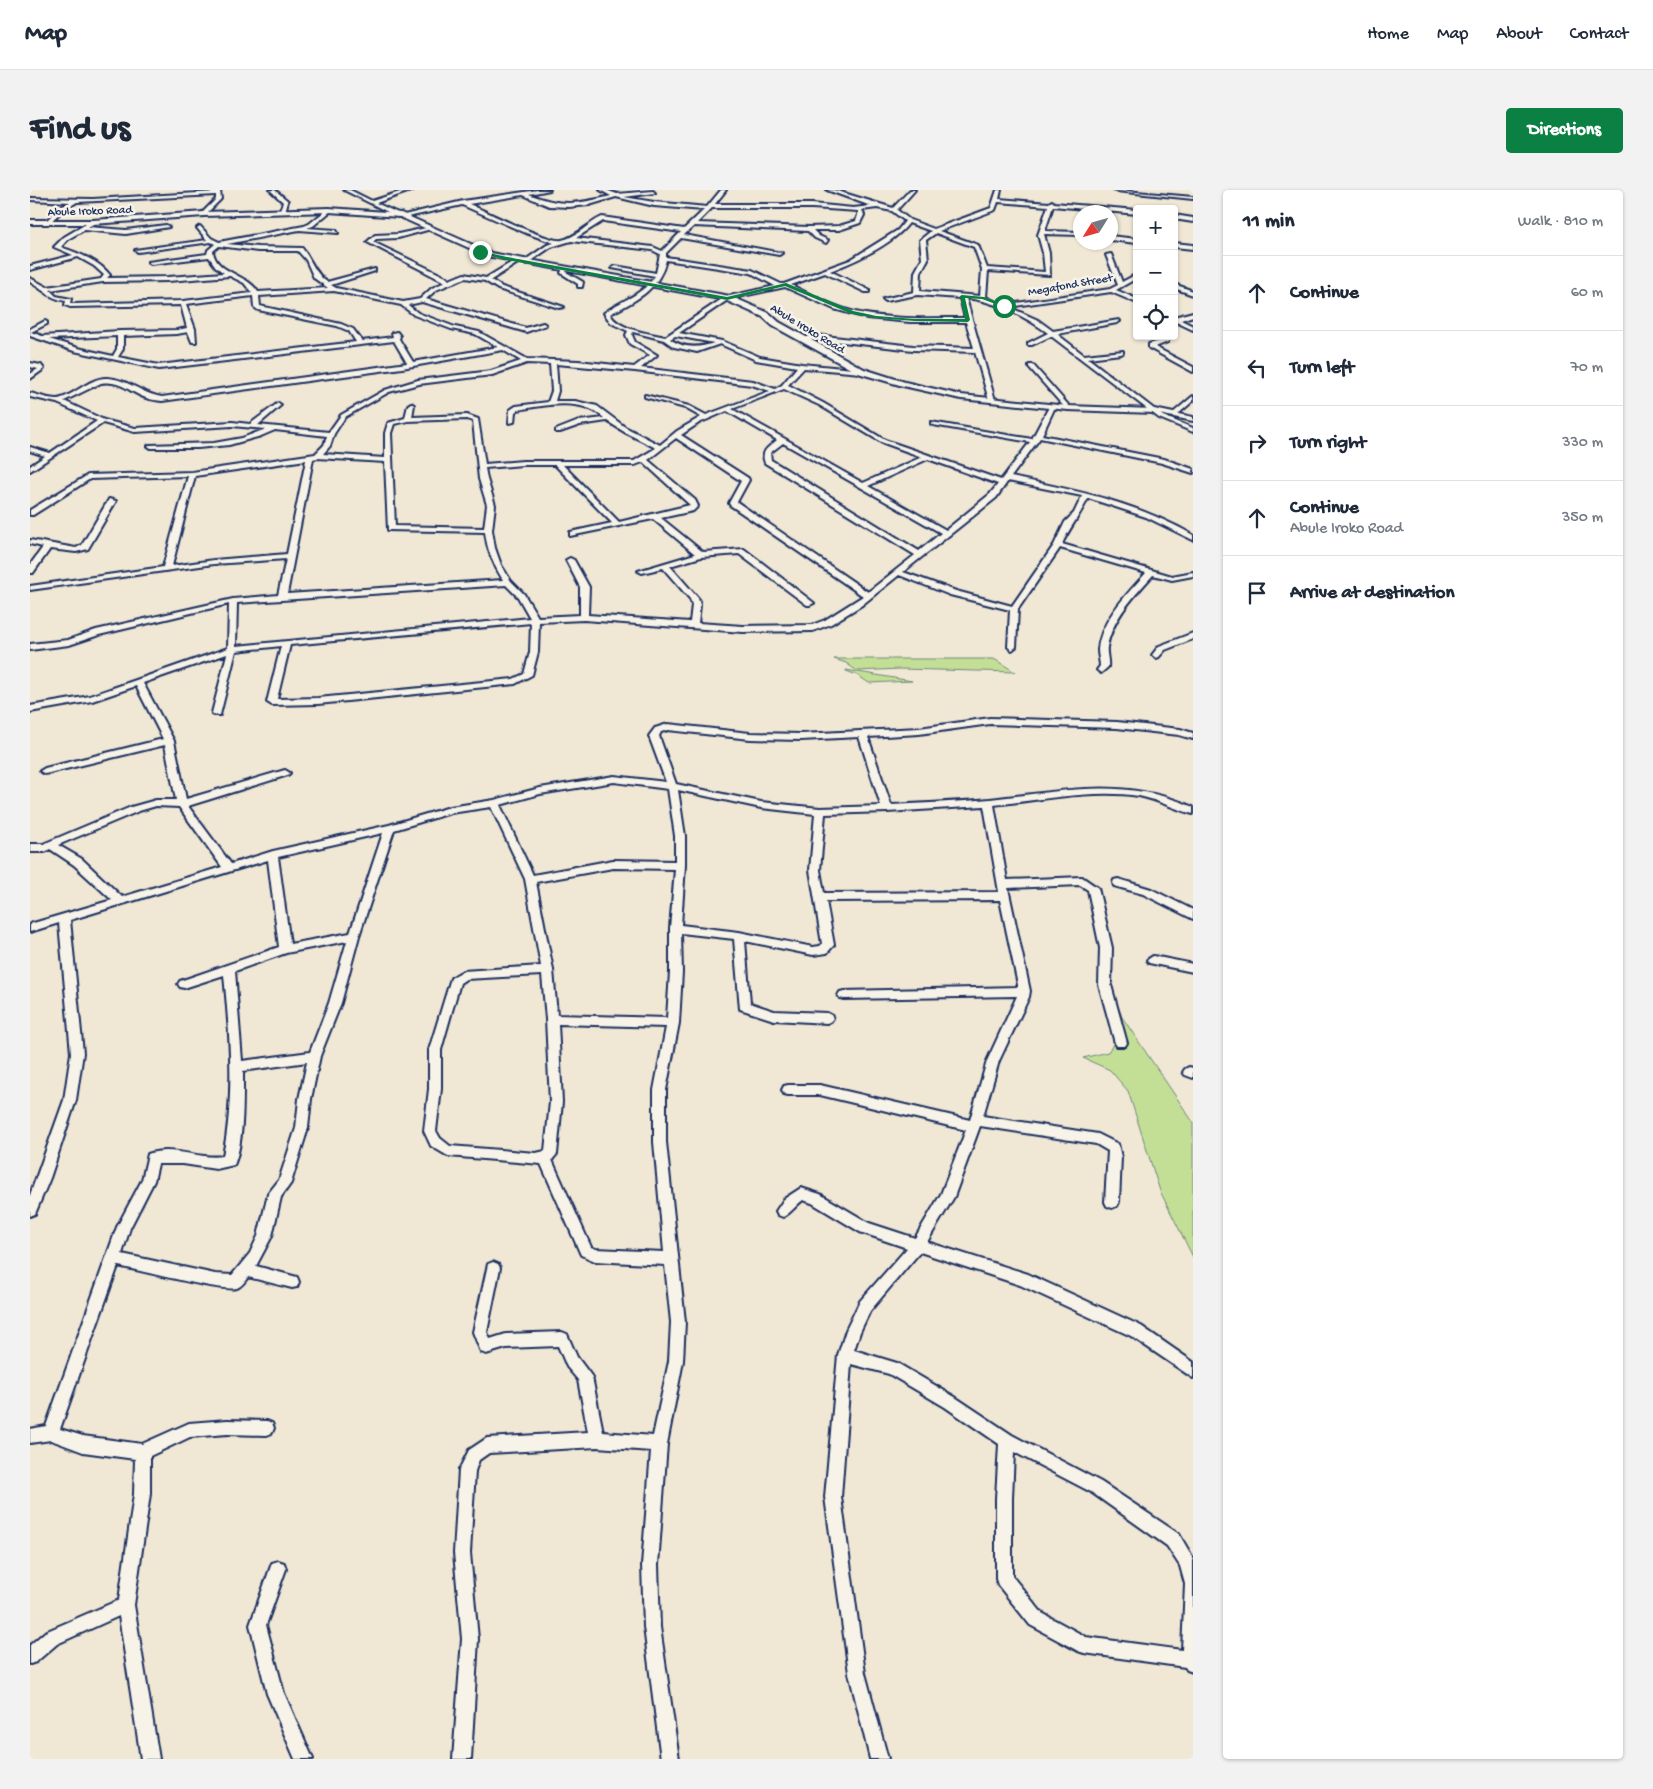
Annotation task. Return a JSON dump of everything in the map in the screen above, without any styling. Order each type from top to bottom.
[{"type":"street","points":[[272,190],[286,202],[283,211]]},
{"type":"street","points":[[346,190],[401,216],[463,203],[548,190]]},
{"type":"street","points":[[373,202],[411,190]]},
{"type":"street","points":[[602,190],[615,196],[710,208],[812,206],[860,210],[877,206]]},
{"type":"street","points":[[630,190],[637,194]]},
{"type":"street","points":[[720,342],[696,350],[676,346],[666,340],[619,326],[609,318],[607,313],[635,300],[653,285],[658,275],[663,255],[691,224],[710,208],[724,190]]},
{"type":"street","points":[[829,190],[894,210],[908,221],[976,246],[985,269],[983,298]]},
{"type":"street","points":[[894,210],[911,190]]},
{"type":"street","points":[[917,293],[918,272],[924,259],[923,240],[936,230],[993,209],[999,190]]},
{"type":"street","points":[[1116,190],[1193,198]]},
{"type":"street","points":[[30,199],[77,200],[176,197],[218,191],[219,199],[204,214]]},
{"type":"street","points":[[523,194],[549,204],[569,205],[589,204],[615,196],[653,192]]},
{"type":"street","points":[[48,222],[60,210],[77,200]]},
{"type":"street","points":[[997,200],[1133,212]]},
{"type":"street","points":[[463,203],[528,232],[557,242]]},
{"type":"street","points":[[985,269],[1048,274],[1046,253],[1040,235],[1052,204]]},
{"type":"street","points":[[329,210],[312,225],[218,244],[210,251],[210,255],[217,266],[251,285],[257,295],[257,307],[260,309],[339,325],[350,330],[360,343]]},
{"type":"street","name":"Abule Iroko Road","points":[[30,222],[93,222],[204,214],[329,210],[401,216],[480,252],[727,298],[766,315],[776,324],[801,339],[861,370],[934,392],[1068,408],[1154,411],[1193,418]]},
{"type":"street","points":[[691,224],[809,229],[839,228],[858,222],[861,215],[860,210]]},
{"type":"street","points":[[1178,218],[1193,220]]},
{"type":"street","points":[[571,239],[602,219],[779,253]]},
{"type":"street","points":[[666,340],[727,298],[826,272],[852,261],[900,231],[908,221]]},
{"type":"street","points":[[93,222],[66,238],[57,247],[80,255],[104,271],[107,277],[103,280]]},
{"type":"street","points":[[83,228],[126,232],[166,227]]},
{"type":"street","points":[[200,228],[210,240],[218,244],[258,249],[300,249],[309,260],[316,277],[334,289]]},
{"type":"street","points":[[297,228],[336,232]]},
{"type":"street","points":[[429,228],[398,236],[375,237],[370,242],[446,280]]},
{"type":"street","points":[[809,229],[817,237],[826,241]]},
{"type":"street","points":[[1042,232],[1073,234]]},
{"type":"street","points":[[487,280],[557,242],[571,239],[653,249],[663,255],[752,272],[826,303],[860,314],[915,320],[968,320]]},
{"type":"street","points":[[1118,239],[1133,241]]},
{"type":"street","points":[[138,250],[210,240]]},
{"type":"street","points":[[1178,245],[1193,247]]},
{"type":"street","points":[[30,268],[80,255]]},
{"type":"street","points":[[151,262],[210,255]]},
{"type":"street","points":[[1109,255],[1121,286]]},
{"type":"street","points":[[206,275],[217,266]]},
{"type":"street","points":[[615,268],[658,275]]},
{"type":"street","points":[[565,269],[563,272],[581,283],[580,286]]},
{"type":"street","points":[[327,284],[373,270]]},
{"type":"street","points":[[826,272],[867,290]]},
{"type":"street","points":[[46,289],[103,280],[168,279],[230,274]]},
{"type":"street","points":[[422,300],[446,280],[473,277],[487,280],[500,288],[561,307]]},
{"type":"street","name":"Megafond Street","points":[[1004,306],[1112,290],[1133,278]]},
{"type":"street","points":[[30,280],[46,289],[54,297],[69,300],[67,304],[72,306],[183,303],[334,289],[403,304],[422,300],[526,330],[543,325]]},
{"type":"street","points":[[1178,287],[1193,293]]},
{"type":"street","points":[[1112,290],[1133,299]]},
{"type":"street","points":[[886,299],[917,293],[983,298],[1028,316],[1161,417],[1193,430]]},
{"type":"street","points":[[962,296],[992,400]]},
{"type":"street","points":[[183,303],[194,341]]},
{"type":"street","points":[[403,304],[416,314],[453,328],[477,333],[526,361]]},
{"type":"street","points":[[1178,318],[1193,314]]},
{"type":"street","points":[[1178,320],[1193,328]]},
{"type":"street","points":[[1030,344],[1052,333],[1117,321]]},
{"type":"street","points":[[30,332],[45,323]]},
{"type":"street","points":[[42,337],[177,332],[192,329]]},
{"type":"street","points":[[631,330],[629,335],[632,343],[654,355],[635,369]]},
{"type":"street","points":[[30,332],[76,350],[115,357],[158,368],[360,343],[395,336],[410,364]]},
{"type":"street","points":[[115,357],[120,349],[120,333]]},
{"type":"street","points":[[676,334],[720,342],[758,359],[802,366],[861,370]]},
{"type":"street","points":[[801,339],[816,337],[906,348],[978,350]]},
{"type":"street","points":[[1166,342],[1151,345],[1152,348],[1193,370]]},
{"type":"street","points":[[59,401],[103,380],[114,380],[148,397],[162,399],[410,364],[505,348]]},
{"type":"street","points":[[1082,357],[1121,352]]},
{"type":"street","points":[[282,597],[289,556],[314,457],[327,446],[331,434],[343,416],[387,391],[401,386],[474,374],[492,374],[526,361],[635,369],[752,383],[776,391]]},
{"type":"street","points":[[551,404],[555,391],[553,362]]},
{"type":"street","points":[[30,365],[39,366],[41,370],[30,377]]},
{"type":"street","points":[[483,466],[523,463],[636,463],[644,460],[676,435],[706,417],[776,391],[784,386],[802,366]]},
{"type":"street","points":[[1031,366],[1068,408]]},
{"type":"street","points":[[784,386],[821,404],[884,441],[1004,481],[1086,495],[1117,504],[1164,523],[1193,538]]},
{"type":"street","points":[[30,395],[59,401],[102,421],[135,430],[232,424],[331,434]]},
{"type":"street","points":[[647,396],[687,406],[706,417]]},
{"type":"street","points":[[1175,414],[1193,398]]},
{"type":"street","points":[[511,422],[512,411],[516,408],[551,404],[594,406],[632,435],[661,448]]},
{"type":"street","points":[[252,426],[278,405]]},
{"type":"street","points":[[408,419],[411,405]]},
{"type":"street","points":[[30,709],[92,698],[232,649],[584,617],[743,629],[813,628],[840,615],[868,596],[986,503],[1036,439],[1052,406]]},
{"type":"street","points":[[728,409],[946,533]]},
{"type":"street","points":[[286,644],[272,702],[336,699],[515,681],[528,675],[534,652],[535,620],[521,596],[508,582],[497,565],[491,548],[488,530],[491,505],[483,479],[483,466],[476,420],[473,418],[408,419],[396,421],[389,426],[391,528],[488,530]]},
{"type":"street","points":[[558,431],[579,423],[609,419]]},
{"type":"street","points":[[30,469],[102,421]]},
{"type":"street","points":[[933,423],[1155,459],[1193,471]]},
{"type":"street","points":[[151,446],[198,446],[222,443],[259,435],[273,428]]},
{"type":"street","points":[[676,435],[745,480],[733,503],[868,596]]},
{"type":"street","points":[[783,440],[766,452],[768,461],[919,554]]},
{"type":"street","points":[[30,449],[50,455]]},
{"type":"street","points":[[30,513],[88,477],[192,474],[314,457],[389,460]]},
{"type":"street","points":[[863,486],[928,457]]},
{"type":"street","points":[[573,534],[690,509],[694,506],[692,502],[644,460]]},
{"type":"street","points":[[558,464],[617,524]]},
{"type":"street","points":[[167,568],[192,474]]},
{"type":"street","points":[[1012,647],[1014,609],[1058,545],[1069,522],[1077,514],[1086,495]]},
{"type":"street","points":[[30,501],[44,504]]},
{"type":"street","points":[[30,542],[76,550],[85,546],[112,501]]},
{"type":"street","points":[[654,516],[701,555]]},
{"type":"street","points":[[1058,545],[1172,578],[1193,574]]},
{"type":"street","points":[[30,571],[48,546]]},
{"type":"street","points":[[642,571],[701,555],[742,551],[810,603]]},
{"type":"street","points":[[30,588],[214,562],[289,556]]},
{"type":"street","points":[[570,560],[585,584],[584,617]]},
{"type":"street","points":[[666,566],[694,598],[696,605],[694,625]]},
{"type":"street","points":[[897,572],[953,593],[1014,609]]},
{"type":"street","points":[[1101,670],[1104,667],[1102,650],[1109,627],[1128,599],[1151,572]]},
{"type":"street","points":[[30,648],[69,642],[96,633],[233,601],[508,582]]},
{"type":"street","points":[[217,713],[232,649],[233,601]]},
{"type":"street","points":[[1156,655],[1162,648],[1193,636]]},
{"type":"street","points":[[139,683],[169,740],[182,804],[228,868]]},
{"type":"street","points":[[670,1759],[652,1627],[650,1565],[659,1444],[676,1361],[678,1322],[660,1142],[660,1090],[673,1023],[676,972],[675,928],[680,865],[680,836],[672,786],[654,736],[658,730],[668,727],[750,736],[919,731],[999,722],[1118,724],[1180,732],[1193,736]]},
{"type":"street","points":[[863,734],[887,809]]},
{"type":"street","points":[[45,771],[169,740]]},
{"type":"street","points":[[30,848],[45,848],[50,844],[136,809],[156,803],[182,804],[285,773]]},
{"type":"street","points":[[30,928],[273,855],[390,828],[450,810],[494,803],[540,791],[614,779],[672,786],[761,805],[820,811],[887,809],[989,802],[1088,791],[1138,793],[1172,802],[1193,811]]},
{"type":"street","points":[[879,1759],[857,1673],[833,1497],[845,1355],[853,1330],[865,1306],[917,1246],[947,1197],[975,1123],[993,1061],[1024,991],[990,818],[989,802]]},
{"type":"street","points":[[494,803],[530,879],[547,970],[552,1019],[556,1102],[551,1154],[544,1158],[448,1151],[434,1142],[430,1131],[435,1089],[435,1050],[455,981],[463,975],[547,970]]},
{"type":"street","points":[[675,928],[739,936],[813,951],[823,950],[828,945],[815,870],[820,811]]},
{"type":"street","points":[[114,1259],[215,1280],[235,1282],[256,1257],[266,1236],[275,1194],[285,1183],[302,1128],[305,1099],[314,1056],[335,1002],[354,936],[390,828]]},
{"type":"street","points":[[50,844],[78,862],[119,900]]},
{"type":"street","points":[[273,855],[285,949]]},
{"type":"street","points":[[530,879],[613,864],[680,865]]},
{"type":"street","points":[[821,897],[926,895],[1004,890],[1074,881],[1087,883],[1093,888],[1106,948],[1104,986],[1121,1043]]},
{"type":"street","points":[[1118,883],[1133,885],[1145,890],[1193,915]]},
{"type":"street","points":[[30,1210],[44,1178],[70,1100],[76,1053],[64,918]]},
{"type":"street","points":[[184,984],[285,949],[354,936]]},
{"type":"street","points":[[739,936],[744,1006],[758,1014],[770,1016],[827,1018]]},
{"type":"street","points":[[1153,960],[1193,968]]},
{"type":"street","points":[[51,1433],[114,1259],[124,1226],[148,1181],[153,1158],[183,1158],[216,1163],[228,1161],[232,1145],[237,1067],[229,968]]},
{"type":"street","points":[[844,995],[1024,991]]},
{"type":"street","points":[[552,1019],[673,1023]]},
{"type":"street","points":[[237,1067],[314,1056]]},
{"type":"street","points":[[788,1090],[820,1090],[975,1123],[1098,1139],[1114,1148],[1112,1202]]},
{"type":"street","points":[[544,1158],[586,1250],[595,1255],[672,1259]]},
{"type":"street","points":[[783,1211],[789,1203],[801,1194],[815,1198],[866,1228],[1023,1279],[1136,1331],[1193,1371]]},
{"type":"street","points":[[493,1268],[480,1332],[486,1348],[506,1341],[562,1339],[572,1362],[585,1377],[597,1439]]},
{"type":"street","points":[[246,1270],[292,1282]]},
{"type":"street","points":[[845,1355],[892,1368],[950,1402],[1007,1440],[1096,1487],[1173,1540],[1187,1564],[1192,1584],[1192,1662],[1084,1645],[1036,1619],[1004,1579],[1004,1498],[1007,1440]]},
{"type":"street","points":[[30,1436],[51,1433],[83,1444],[143,1452],[189,1430],[227,1427],[267,1428]]},
{"type":"street","points":[[462,1759],[470,1639],[462,1552],[467,1470],[474,1455],[486,1446],[597,1439],[659,1444]]},
{"type":"street","points":[[143,1452],[142,1494],[126,1604],[132,1657],[150,1759]]},
{"type":"street","points":[[278,1569],[258,1625],[276,1694],[304,1759]]},
{"type":"street","points":[[30,1656],[51,1638],[126,1604]]},
{"type":"green space","points":[[834,659],[994,659],[1015,672],[900,669],[857,671],[846,663]]},
{"type":"green space","points":[[846,671],[912,681],[869,683],[857,675]]},
{"type":"green space","points":[[1099,975],[1111,988],[1122,1017],[1193,1122],[1193,1257],[1160,1191],[1128,1091],[1110,1070],[1083,1058],[1108,1052],[1120,1034]]},
{"type":"route","points":[[480,252],[506,259],[727,298],[786,285],[826,303],[852,312],[876,317],[915,320],[968,320],[962,296],[983,298],[1004,306]]}]
